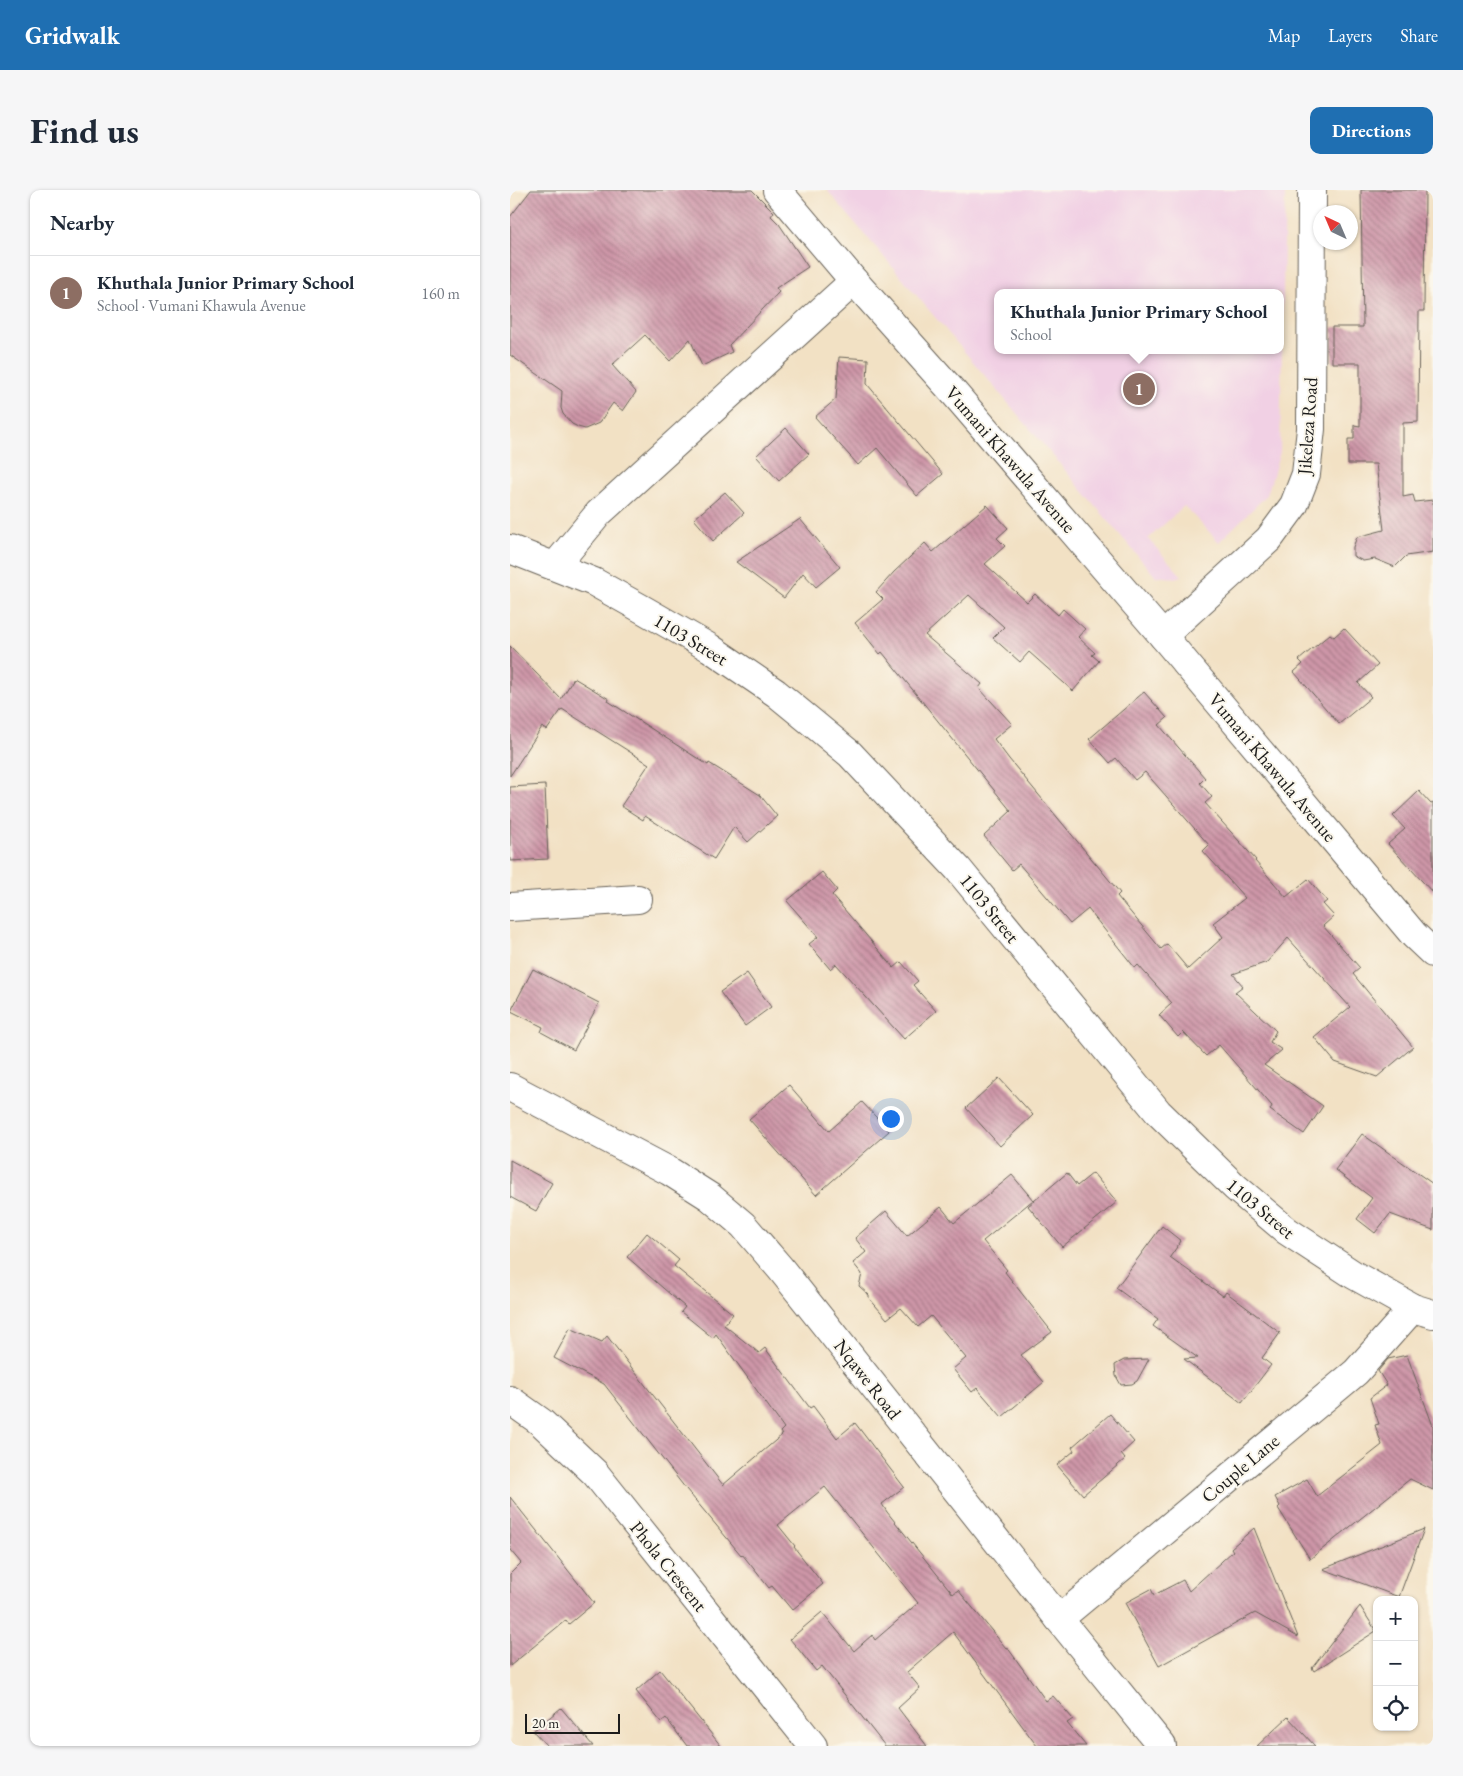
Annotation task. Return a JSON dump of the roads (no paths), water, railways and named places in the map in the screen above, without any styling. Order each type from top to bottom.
[{"type":"street","name":"Vumani Khawula Avenue","points":[[777,190],[1163,636],[1414,935],[1433,953]]},
{"type":"street","name":"Jikeleza Road","points":[[1163,636],[1269,539],[1294,504],[1306,474],[1311,429],[1312,190]]},
{"type":"street","points":[[555,566],[599,513],[854,281]]},
{"type":"street","name":"1103 Street","points":[[510,549],[594,582],[710,648],[776,693],[850,754],[958,869],[1158,1112],[1198,1152],[1235,1187],[1287,1231],[1354,1276],[1423,1311]]},
{"type":"street","points":[[510,907],[638,899]]},
{"type":"street","name":"Nqawe Road","points":[[510,1086],[669,1171],[710,1197],[743,1225],[780,1268],[1162,1746]]},
{"type":"street","name":"Couple Lane","points":[[1059,1619],[1356,1372],[1393,1328],[1423,1311]]},
{"type":"street","name":"Phola Crescent","points":[[510,1400],[541,1422],[595,1473],[813,1746]]},
{"type":"place","name":"Khuthala Junior Primary School","points":[[1139,389]]}]
